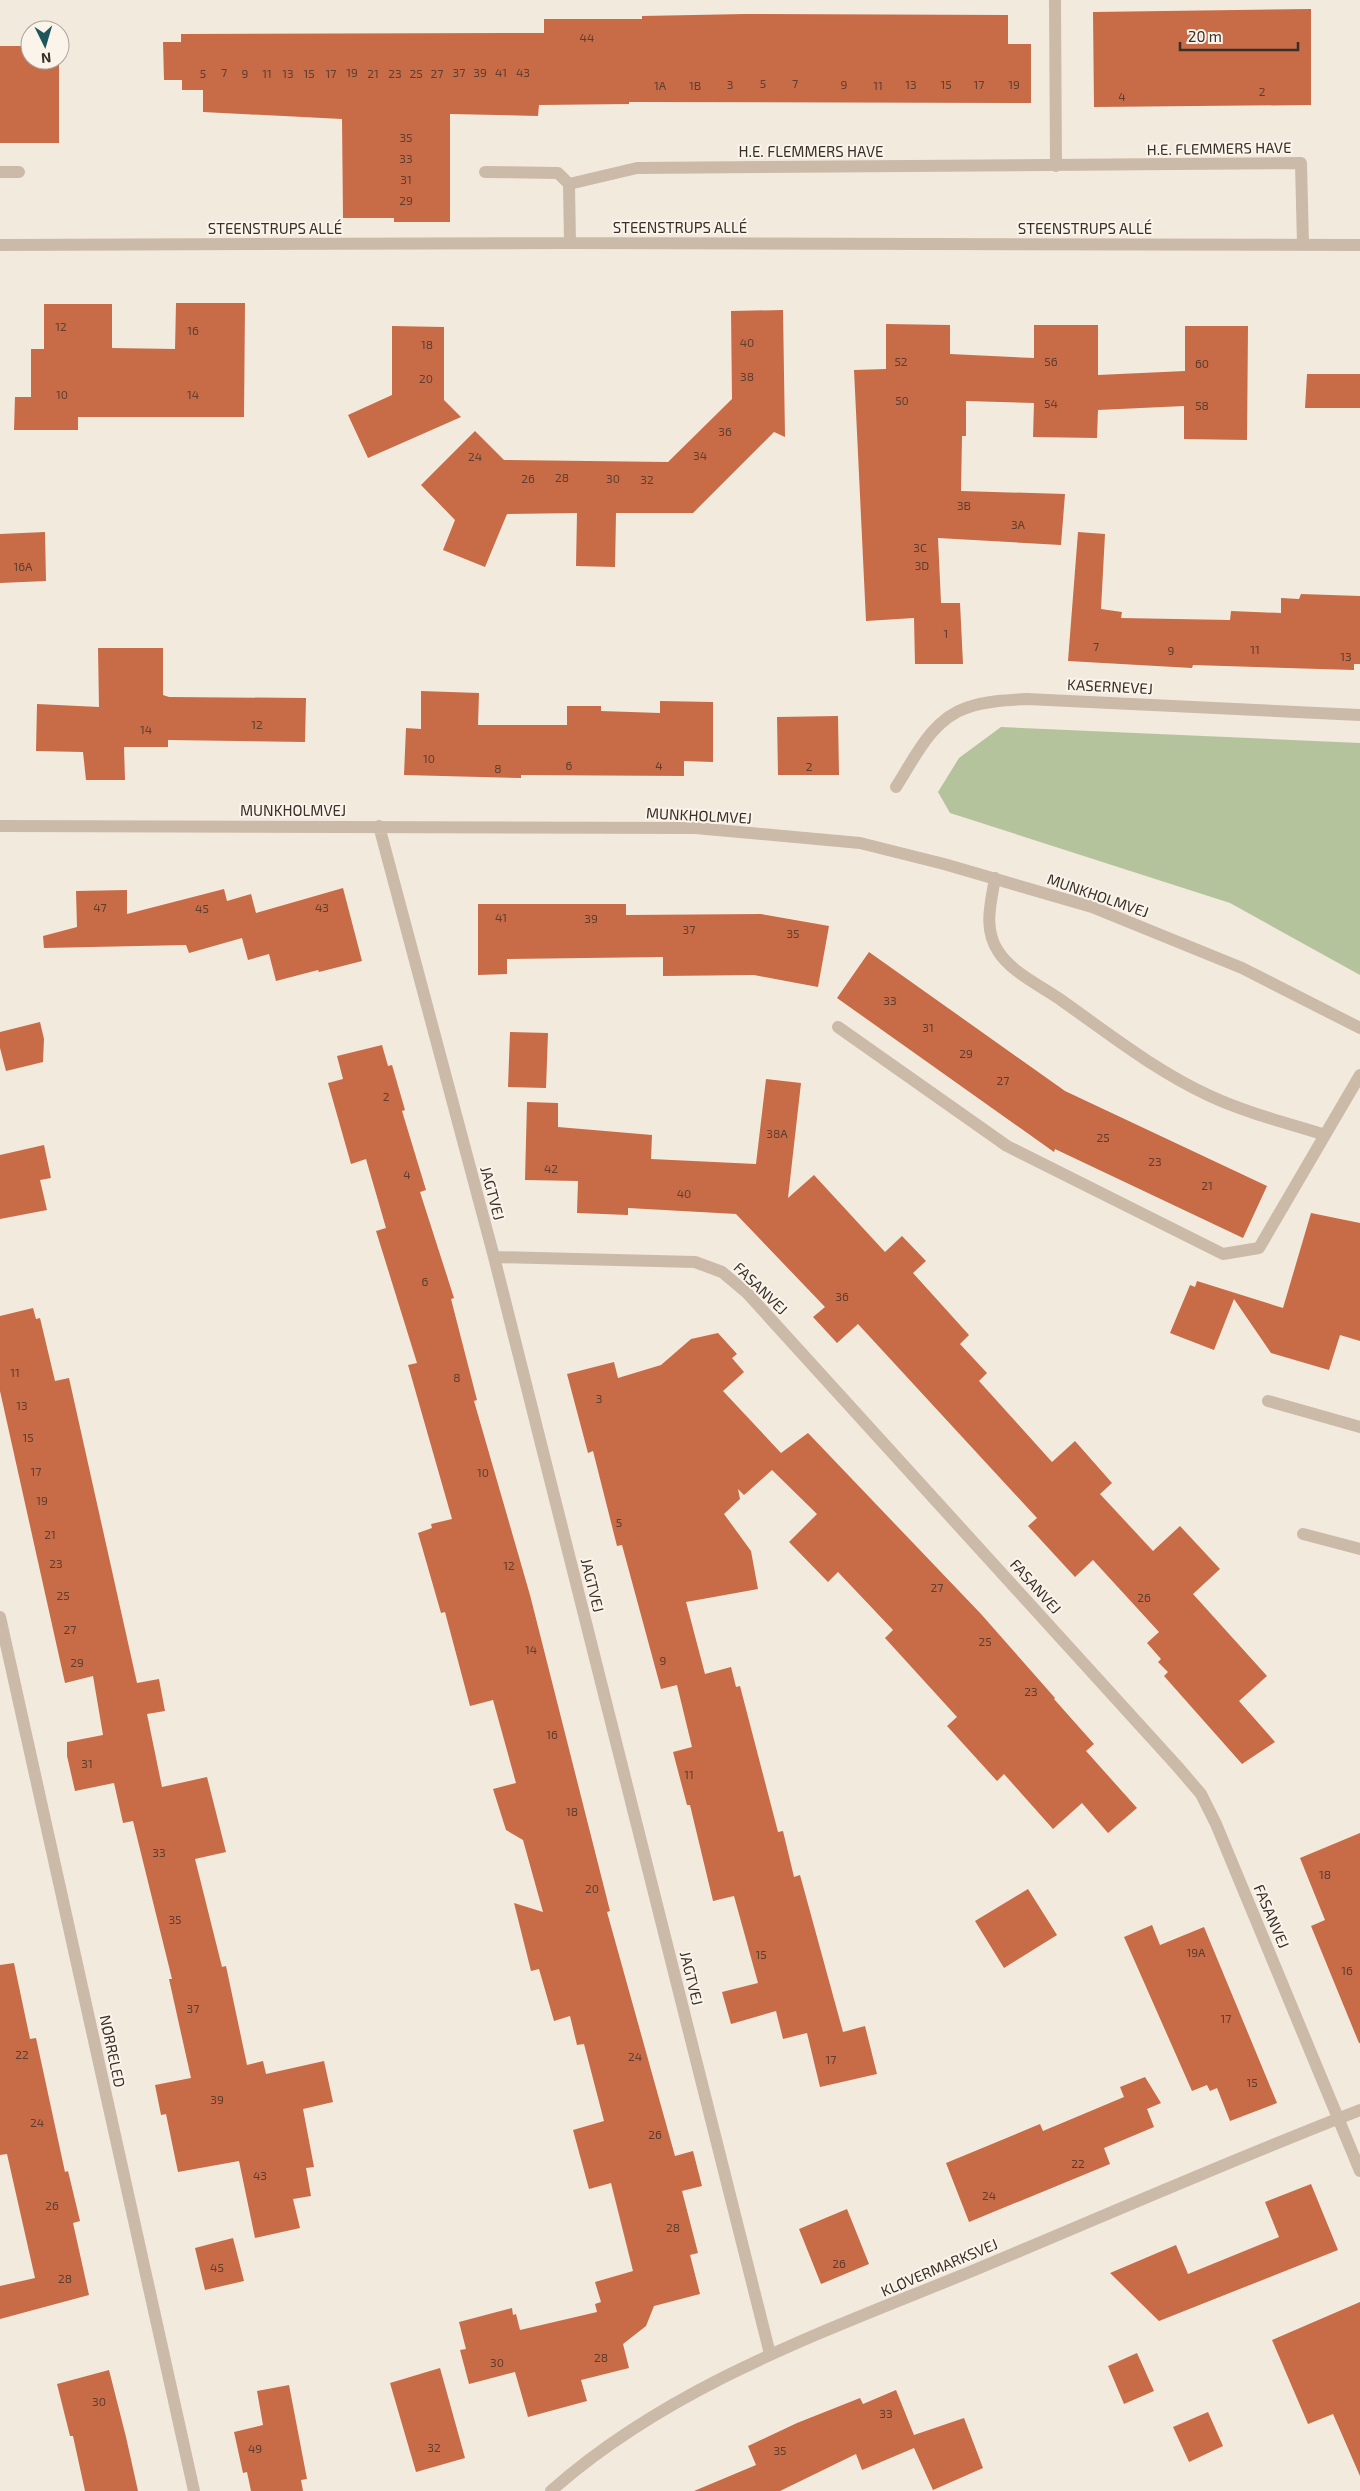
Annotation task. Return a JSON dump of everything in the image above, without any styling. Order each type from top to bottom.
[{"type":"street","points":[[1055,0],[1056,166]]},
{"type":"street","name":"H.E. FLEMMERS HAVE","points":[[569,184],[638,168],[1301,163],[1303,245]]},
{"type":"street","points":[[0,172],[19,172]]},
{"type":"street","points":[[485,172],[558,173],[569,184],[570,243]]},
{"type":"street","name":"STEENSTRUPS ALLÉ","points":[[0,245],[570,243],[1360,245]]},
{"type":"street","name":"KASERNEVEJ","points":[[896,787],[929,735],[946,720],[965,708],[986,703],[1027,699],[1360,715]]},
{"type":"street","name":"MUNKHOLMVEJ","points":[[0,826],[695,828],[860,843],[995,878],[1092,907],[1242,968],[1360,1028]]},
{"type":"street","name":"JAGTVEJ","points":[[378,826],[494,1257],[770,2354]]},
{"type":"street","points":[[995,878],[988,922],[998,952],[1019,971],[1152,1064],[1190,1086],[1232,1106],[1325,1135]]},
{"type":"street","points":[[838,1027],[1007,1146],[1223,1254],[1259,1248],[1360,1075]]},
{"type":"street","name":"FASANVEJ","points":[[494,1257],[695,1262],[722,1272],[747,1293],[1178,1766],[1201,1794],[1216,1824],[1360,2171]]},
{"type":"street","points":[[1268,1401],[1360,1426]]},
{"type":"street","points":[[1303,1534],[1360,1549]]},
{"type":"street","name":"NØRRELED","points":[[0,1617],[194,2491]]},
{"type":"street","name":"KLØVERMARKSVEJ","points":[[551,2491],[624,2434],[655,2413],[770,2354],[1360,2110]]},
{"type":"green space","points":[[1001,727],[1360,743],[1360,975],[1230,903],[950,813],[938,792],[959,758]]},
{"type":"building","points":[[1311,9],[1311,105],[1094,107],[1093,12]]},
{"type":"building","points":[[745,14],[1008,15],[1008,44],[1031,44],[1031,103],[629,102],[629,104],[539,105],[538,116],[450,114],[450,222],[394,222],[394,218],[343,218],[342,119],[203,112],[203,90],[182,90],[182,80],[164,80],[163,42],[181,42],[181,34],[544,33],[544,19],[642,19],[642,16]]},
{"type":"building","points":[[0,46],[20,46],[20,70],[59,70],[59,143],[0,143]]},
{"type":"building","points":[[176,303],[245,303],[244,417],[78,417],[78,430],[14,430],[15,397],[31,397],[31,349],[44,349],[44,304],[112,304],[112,348],[175,349]]},
{"type":"building","points":[[783,310],[785,437],[774,432],[693,513],[616,513],[615,567],[576,566],[577,513],[507,514],[485,567],[443,550],[455,520],[421,485],[475,431],[504,460],[668,462],[732,399],[731,311]]},
{"type":"building","points":[[886,324],[950,325],[950,354],[1034,358],[1034,325],[1098,325],[1098,375],[1185,371],[1185,326],[1248,326],[1247,440],[1184,439],[1184,406],[1098,410],[1097,438],[1033,437],[1034,403],[966,401],[966,436],[962,436],[961,491],[1065,494],[1061,545],[938,538],[941,603],[960,603],[963,664],[915,664],[914,618],[866,621],[854,370],[886,369]]},
{"type":"building","points":[[392,326],[444,327],[444,400],[461,417],[368,458],[348,415],[392,395]]},
{"type":"building","points":[[1307,374],[1360,374],[1360,408],[1305,408]]},
{"type":"building","points":[[45,532],[46,581],[0,583],[0,534]]},
{"type":"building","points":[[1078,532],[1105,534],[1101,609],[1122,612],[1121,618],[1230,620],[1231,611],[1281,613],[1281,598],[1299,599],[1301,594],[1360,596],[1360,664],[1354,664],[1354,670],[1193,665],[1192,668],[1068,661]]},
{"type":"building","points":[[98,648],[163,648],[163,695],[169,697],[306,698],[305,742],[168,740],[168,747],[124,747],[125,780],[86,780],[83,752],[36,751],[37,704],[99,707]]},
{"type":"building","points":[[421,691],[479,693],[478,725],[567,725],[567,706],[601,706],[601,711],[660,713],[660,701],[713,702],[713,762],[684,761],[684,776],[521,775],[521,778],[404,775],[406,728],[421,729]]},
{"type":"building","points":[[838,716],[839,775],[778,775],[777,717]]},
{"type":"building","points":[[343,888],[362,961],[276,981],[269,954],[248,960],[242,938],[189,953],[186,945],[44,948],[43,936],[77,927],[76,891],[127,890],[127,914],[224,889],[227,901],[251,894],[256,913]]},
{"type":"building","points":[[478,904],[626,904],[626,915],[761,914],[829,926],[818,987],[754,975],[663,976],[663,957],[507,959],[507,974],[478,975]]},
{"type":"building","points":[[869,952],[1065,1091],[1267,1186],[1243,1238],[1055,1149],[1054,1152],[837,998]]},
{"type":"building","points":[[40,1022],[44,1039],[43,1062],[6,1071],[0,1048],[0,1032]]},
{"type":"building","points":[[510,1032],[548,1033],[546,1088],[508,1087]]},
{"type":"building","points":[[382,1045],[388,1066],[392,1065],[405,1110],[402,1111],[426,1190],[420,1192],[454,1298],[451,1299],[477,1400],[474,1401],[530,1595],[610,1911],[607,1912],[675,2156],[693,2151],[702,2186],[682,2191],[698,2253],[690,2255],[700,2294],[654,2306],[646,2326],[623,2344],[629,2368],[581,2380],[587,2401],[528,2417],[515,2372],[469,2384],[460,2350],[466,2349],[459,2322],[512,2308],[513,2315],[516,2314],[520,2330],[597,2312],[595,2304],[601,2302],[595,2282],[633,2271],[611,2183],[589,2189],[573,2130],[604,2121],[584,2044],[577,2045],[570,2016],[554,2021],[539,1969],[531,1971],[514,1903],[543,1912],[523,1840],[506,1830],[493,1789],[516,1783],[493,1700],[470,1706],[445,1612],[441,1613],[418,1533],[432,1528],[431,1524],[452,1519],[408,1365],[417,1363],[376,1231],[386,1228],[366,1159],[351,1164],[328,1083],[343,1079],[337,1056]]},
{"type":"building","points":[[766,1079],[801,1083],[788,1198],[814,1175],[885,1252],[902,1236],[926,1261],[913,1273],[969,1335],[960,1344],[987,1373],[979,1381],[1052,1462],[1075,1441],[1112,1483],[1100,1494],[1153,1551],[1180,1526],[1220,1569],[1193,1594],[1267,1676],[1239,1701],[1275,1742],[1242,1764],[1164,1676],[1168,1672],[1158,1662],[1161,1659],[1147,1643],[1159,1632],[1093,1560],[1075,1577],[1028,1526],[1037,1518],[858,1324],[837,1343],[813,1317],[825,1307],[736,1214],[628,1208],[628,1215],[577,1213],[578,1181],[525,1180],[527,1102],[558,1103],[558,1127],[652,1135],[651,1159],[756,1164]]},
{"type":"building","points":[[44,1145],[51,1178],[40,1180],[47,1210],[0,1219],[0,1155]]},
{"type":"building","points":[[1311,1213],[1360,1223],[1360,1341],[1340,1335],[1329,1370],[1271,1353],[1234,1299],[1214,1350],[1170,1333],[1190,1285],[1195,1287],[1197,1281],[1283,1308]]},
{"type":"building","points":[[33,1308],[36,1319],[40,1318],[55,1381],[69,1378],[137,1683],[159,1679],[165,1711],[147,1714],[162,1787],[207,1777],[226,1852],[195,1859],[222,1967],[226,1966],[247,2065],[263,2061],[266,2074],[324,2061],[333,2102],[303,2109],[314,2167],[306,2168],[311,2196],[293,2199],[300,2228],[255,2238],[239,2161],[178,2172],[166,2114],[161,2115],[155,2085],[191,2078],[169,1979],[172,1979],[133,1821],[123,1823],[114,1783],[75,1791],[67,1756],[67,1742],[103,1735],[93,1676],[65,1683],[0,1391],[0,1316]]},
{"type":"building","points":[[718,1333],[737,1354],[732,1358],[744,1372],[723,1391],[781,1453],[808,1433],[981,1614],[1055,1698],[1094,1744],[1086,1751],[1137,1808],[1108,1833],[1082,1803],[1053,1829],[1004,1774],[997,1781],[947,1726],[957,1717],[885,1638],[893,1630],[838,1572],[828,1582],[789,1542],[817,1514],[772,1470],[744,1495],[738,1489],[740,1499],[724,1514],[751,1551],[758,1589],[686,1602],[705,1674],[731,1667],[736,1687],[740,1686],[778,1832],[783,1831],[794,1877],[800,1875],[843,2032],[865,2026],[877,2074],[820,2087],[807,2033],[783,2039],[776,2011],[731,2024],[722,1992],[758,1983],[734,1896],[713,1901],[690,1805],[687,1805],[673,1752],[692,1747],[677,1685],[661,1689],[622,1545],[617,1546],[593,1451],[588,1453],[567,1374],[614,1362],[618,1378],[661,1365],[691,1339]]},
{"type":"building","points":[[1360,1833],[1359,2043],[1311,1926],[1325,1920],[1300,1858]]},
{"type":"building","points":[[1028,1889],[1057,1935],[1004,1968],[975,1921]]},
{"type":"building","points":[[1152,1925],[1160,1945],[1204,1927],[1277,2103],[1230,2121],[1217,2088],[1210,2091],[1207,2085],[1192,2091],[1124,1937]]},
{"type":"building","points":[[14,1963],[30,2039],[36,2038],[65,2172],[68,2171],[80,2221],[73,2223],[89,2295],[0,2319],[0,2286],[35,2278],[7,2154],[0,2155],[0,1965]]},
{"type":"building","points":[[1145,2077],[1161,2103],[1147,2109],[1154,2127],[1104,2148],[1110,2164],[969,2222],[946,2163],[1040,2124],[1043,2131],[1124,2097],[1120,2087]]},
{"type":"building","points":[[1311,2184],[1338,2250],[1159,2321],[1110,2273],[1176,2245],[1188,2274],[1279,2237],[1265,2202]]},
{"type":"building","points":[[847,2209],[869,2264],[821,2284],[799,2229]]},
{"type":"building","points":[[233,2238],[244,2281],[205,2290],[195,2248]]},
{"type":"building","points":[[1360,2302],[1360,2476],[1333,2414],[1308,2424],[1272,2340]]},
{"type":"building","points":[[1137,2353],[1154,2391],[1124,2404],[1108,2366]]},
{"type":"building","points":[[440,2368],[465,2458],[416,2472],[390,2383]]},
{"type":"building","points":[[109,2370],[138,2491],[85,2491],[73,2436],[70,2436],[57,2384]]},
{"type":"building","points":[[289,2385],[307,2479],[301,2480],[303,2491],[251,2491],[247,2472],[243,2473],[234,2432],[263,2425],[257,2391]]},
{"type":"building","points":[[896,2390],[914,2435],[964,2418],[983,2468],[933,2490],[914,2448],[862,2470],[856,2454],[780,2491],[694,2491],[756,2465],[748,2446],[797,2423],[860,2398],[863,2404]]},
{"type":"building","points":[[1208,2412],[1223,2446],[1189,2462],[1173,2427]]}]
